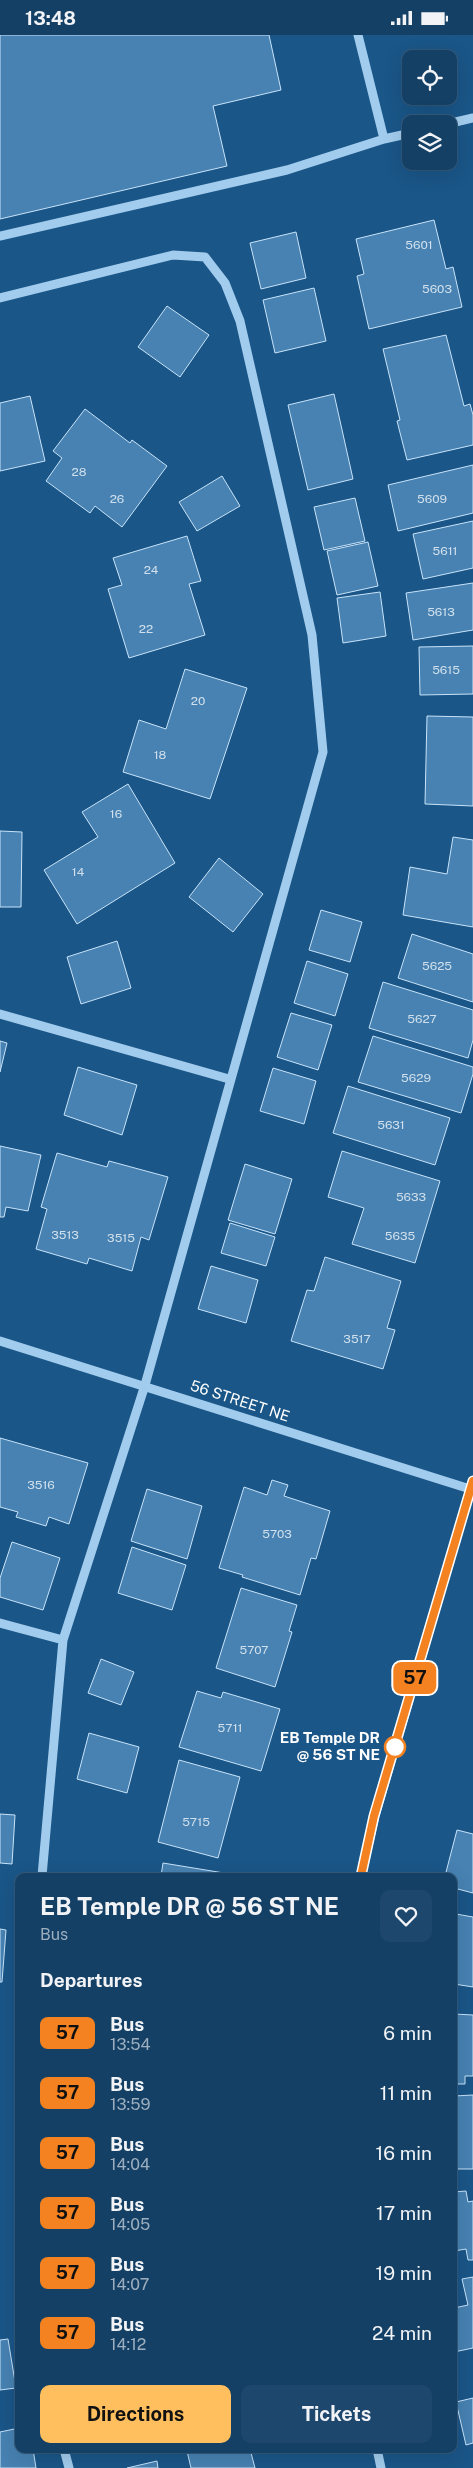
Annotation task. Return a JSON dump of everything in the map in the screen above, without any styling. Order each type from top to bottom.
[{"type":"street","points":[[358,35],[384,139]]},
{"type":"street","points":[[457,122],[473,118]]},
{"type":"street","points":[[0,237],[287,170],[402,135]]},
{"type":"street","points":[[0,298],[173,255],[204,257],[225,283],[240,321],[312,635],[323,752],[145,1385],[64,1640],[42,1873]]},
{"type":"street","points":[[0,1014],[230,1079]]},
{"type":"street","name":"56 STREET NE","points":[[0,1341],[472,1485]]},
{"type":"street","points":[[362,1873],[374,1816],[472,1485]]},
{"type":"street","points":[[0,1623],[64,1640]]},
{"type":"street","points":[[65,2453],[68,2468]]},
{"type":"street","points":[[378,2453],[381,2468]]},
{"type":"building","points":[[0,35],[269,35],[281,90],[213,106],[227,166],[0,219]]},
{"type":"building","points":[[434,220],[446,269],[453,267],[462,307],[369,329],[357,276],[364,274],[356,239]]},
{"type":"building","points":[[296,232],[306,278],[261,289],[250,243]]},
{"type":"building","points":[[314,288],[326,341],[275,353],[263,300]]},
{"type":"building","points":[[167,306],[209,335],[180,377],[138,347]]},
{"type":"building","points":[[446,335],[464,406],[470,404],[473,415],[473,445],[407,460],[397,421],[400,420],[383,349]]},
{"type":"building","points":[[334,394],[353,479],[308,490],[288,405]]},
{"type":"building","points":[[30,396],[45,461],[0,471],[0,403]]},
{"type":"building","points":[[85,409],[130,443],[132,440],[167,466],[122,527],[95,506],[90,513],[46,481],[62,458],[53,451]]},
{"type":"building","points":[[473,465],[473,513],[398,531],[388,485]]},
{"type":"building","points":[[222,476],[240,506],[197,531],[179,502]]},
{"type":"building","points":[[355,498],[365,541],[324,550],[314,507]]},
{"type":"building","points":[[473,521],[473,568],[423,579],[413,534]]},
{"type":"building","points":[[187,536],[201,581],[189,584],[205,635],[129,658],[108,589],[122,585],[113,558]]},
{"type":"building","points":[[368,542],[378,586],[337,595],[327,551]]},
{"type":"building","points":[[473,583],[473,630],[413,640],[406,593]]},
{"type":"building","points":[[380,592],[386,636],[343,643],[337,598]]},
{"type":"building","points":[[473,646],[473,694],[420,695],[419,647]]},
{"type":"building","points":[[185,669],[247,688],[210,799],[123,772],[139,720],[166,729]]},
{"type":"building","points":[[427,716],[473,717],[473,806],[425,804]]},
{"type":"building","points":[[128,784],[175,863],[77,924],[44,870],[98,837],[82,812]]},
{"type":"building","points":[[0,831],[22,832],[21,907],[0,907]]},
{"type":"building","points":[[453,837],[473,840],[473,927],[403,915],[410,867],[447,874]]},
{"type":"building","points":[[219,858],[263,894],[233,932],[189,897]]},
{"type":"building","points":[[321,910],[362,922],[350,962],[309,950]]},
{"type":"building","points":[[412,934],[473,954],[473,1002],[398,978]]},
{"type":"building","points":[[117,941],[131,988],[81,1004],[67,957]]},
{"type":"building","points":[[307,961],[348,974],[335,1016],[294,1003]]},
{"type":"building","points":[[383,982],[473,1010],[473,1040],[468,1058],[369,1028]]},
{"type":"building","points":[[291,1013],[332,1025],[318,1070],[277,1057]]},
{"type":"building","points":[[373,1036],[473,1067],[473,1074],[461,1113],[358,1082]]},
{"type":"building","points":[[0,1041],[7,1043],[0,1072]]},
{"type":"building","points":[[78,1067],[137,1085],[122,1135],[64,1115]]},
{"type":"building","points":[[273,1068],[316,1081],[304,1124],[260,1111]]},
{"type":"building","points":[[348,1086],[450,1118],[435,1165],[333,1133]]},
{"type":"building","points":[[0,1146],[41,1155],[28,1211],[6,1207],[4,1217],[0,1217]]},
{"type":"building","points":[[342,1151],[440,1181],[415,1263],[352,1244],[364,1208],[328,1197]]},
{"type":"building","points":[[57,1153],[107,1167],[109,1161],[168,1177],[149,1240],[141,1237],[132,1271],[89,1258],[87,1264],[36,1249],[47,1209],[41,1207]]},
{"type":"building","points":[[245,1164],[292,1179],[275,1234],[228,1220]]},
{"type":"building","points":[[230,1223],[275,1237],[266,1266],[221,1253]]},
{"type":"building","points":[[325,1257],[401,1281],[387,1328],[395,1330],[383,1369],[291,1341],[307,1290],[314,1291]]},
{"type":"building","points":[[211,1266],[258,1280],[246,1323],[198,1309]]},
{"type":"building","points":[[0,1438],[88,1463],[69,1524],[49,1517],[46,1526],[16,1517],[18,1512],[0,1507]]},
{"type":"building","points":[[272,1480],[288,1485],[284,1496],[330,1511],[316,1559],[311,1558],[300,1595],[219,1568],[244,1487],[267,1495]]},
{"type":"building","points":[[147,1489],[202,1506],[187,1559],[131,1541]]},
{"type":"building","points":[[12,1542],[60,1558],[43,1610],[0,1597],[0,1578]]},
{"type":"building","points":[[132,1547],[186,1565],[172,1610],[118,1593]]},
{"type":"building","points":[[241,1588],[297,1605],[289,1631],[292,1632],[275,1687],[216,1668]]},
{"type":"building","points":[[101,1659],[134,1672],[121,1705],[88,1693]]},
{"type":"building","points":[[197,1691],[221,1698],[223,1692],[280,1709],[261,1771],[179,1747]]},
{"type":"building","points":[[89,1733],[139,1747],[127,1793],[77,1779]]},
{"type":"building","points":[[179,1760],[240,1777],[218,1858],[158,1842]]},
{"type":"building","points":[[0,1814],[15,1815],[12,1864],[0,1863]]},
{"type":"building","points":[[457,1830],[473,1834],[473,1893],[457,1889],[457,1873],[446,1873]]},
{"type":"building","points":[[163,1863],[224,1873],[161,1873]]},
{"type":"building","points":[[457,1914],[473,1917],[473,1987],[457,1984]]},
{"type":"building","points":[[0,1929],[6,1930],[2,1982],[0,1982]]},
{"type":"building","points":[[457,2014],[473,2015],[473,2076],[465,2076],[465,2084],[457,2084]]},
{"type":"building","points":[[473,2095],[473,2169],[457,2169],[457,2096]]},
{"type":"building","points":[[466,2191],[468,2202],[473,2201],[473,2260],[468,2260],[466,2249],[457,2250],[457,2192]]},
{"type":"building","points":[[473,2277],[473,2348],[457,2351],[457,2307],[468,2305],[462,2279]]},
{"type":"building","points":[[8,2339],[15,2388],[0,2390],[0,2340]]},
{"type":"building","points":[[473,2398],[473,2443],[466,2445],[457,2402]]},
{"type":"building","points":[[15,2429],[15,2453],[34,2453],[36,2468],[0,2468],[0,2432]]},
{"type":"building","points":[[187,2453],[251,2453],[255,2468],[191,2468]]},
{"type":"building","points":[[157,2461],[158,2468],[127,2468]]},
{"type":"bus line","name":"57","points":[[362,1873],[374,1816],[473,1481]]},
{"type":"place","name":"EB Temple DR @ 56 ST NE","points":[[395,1747]]}]
